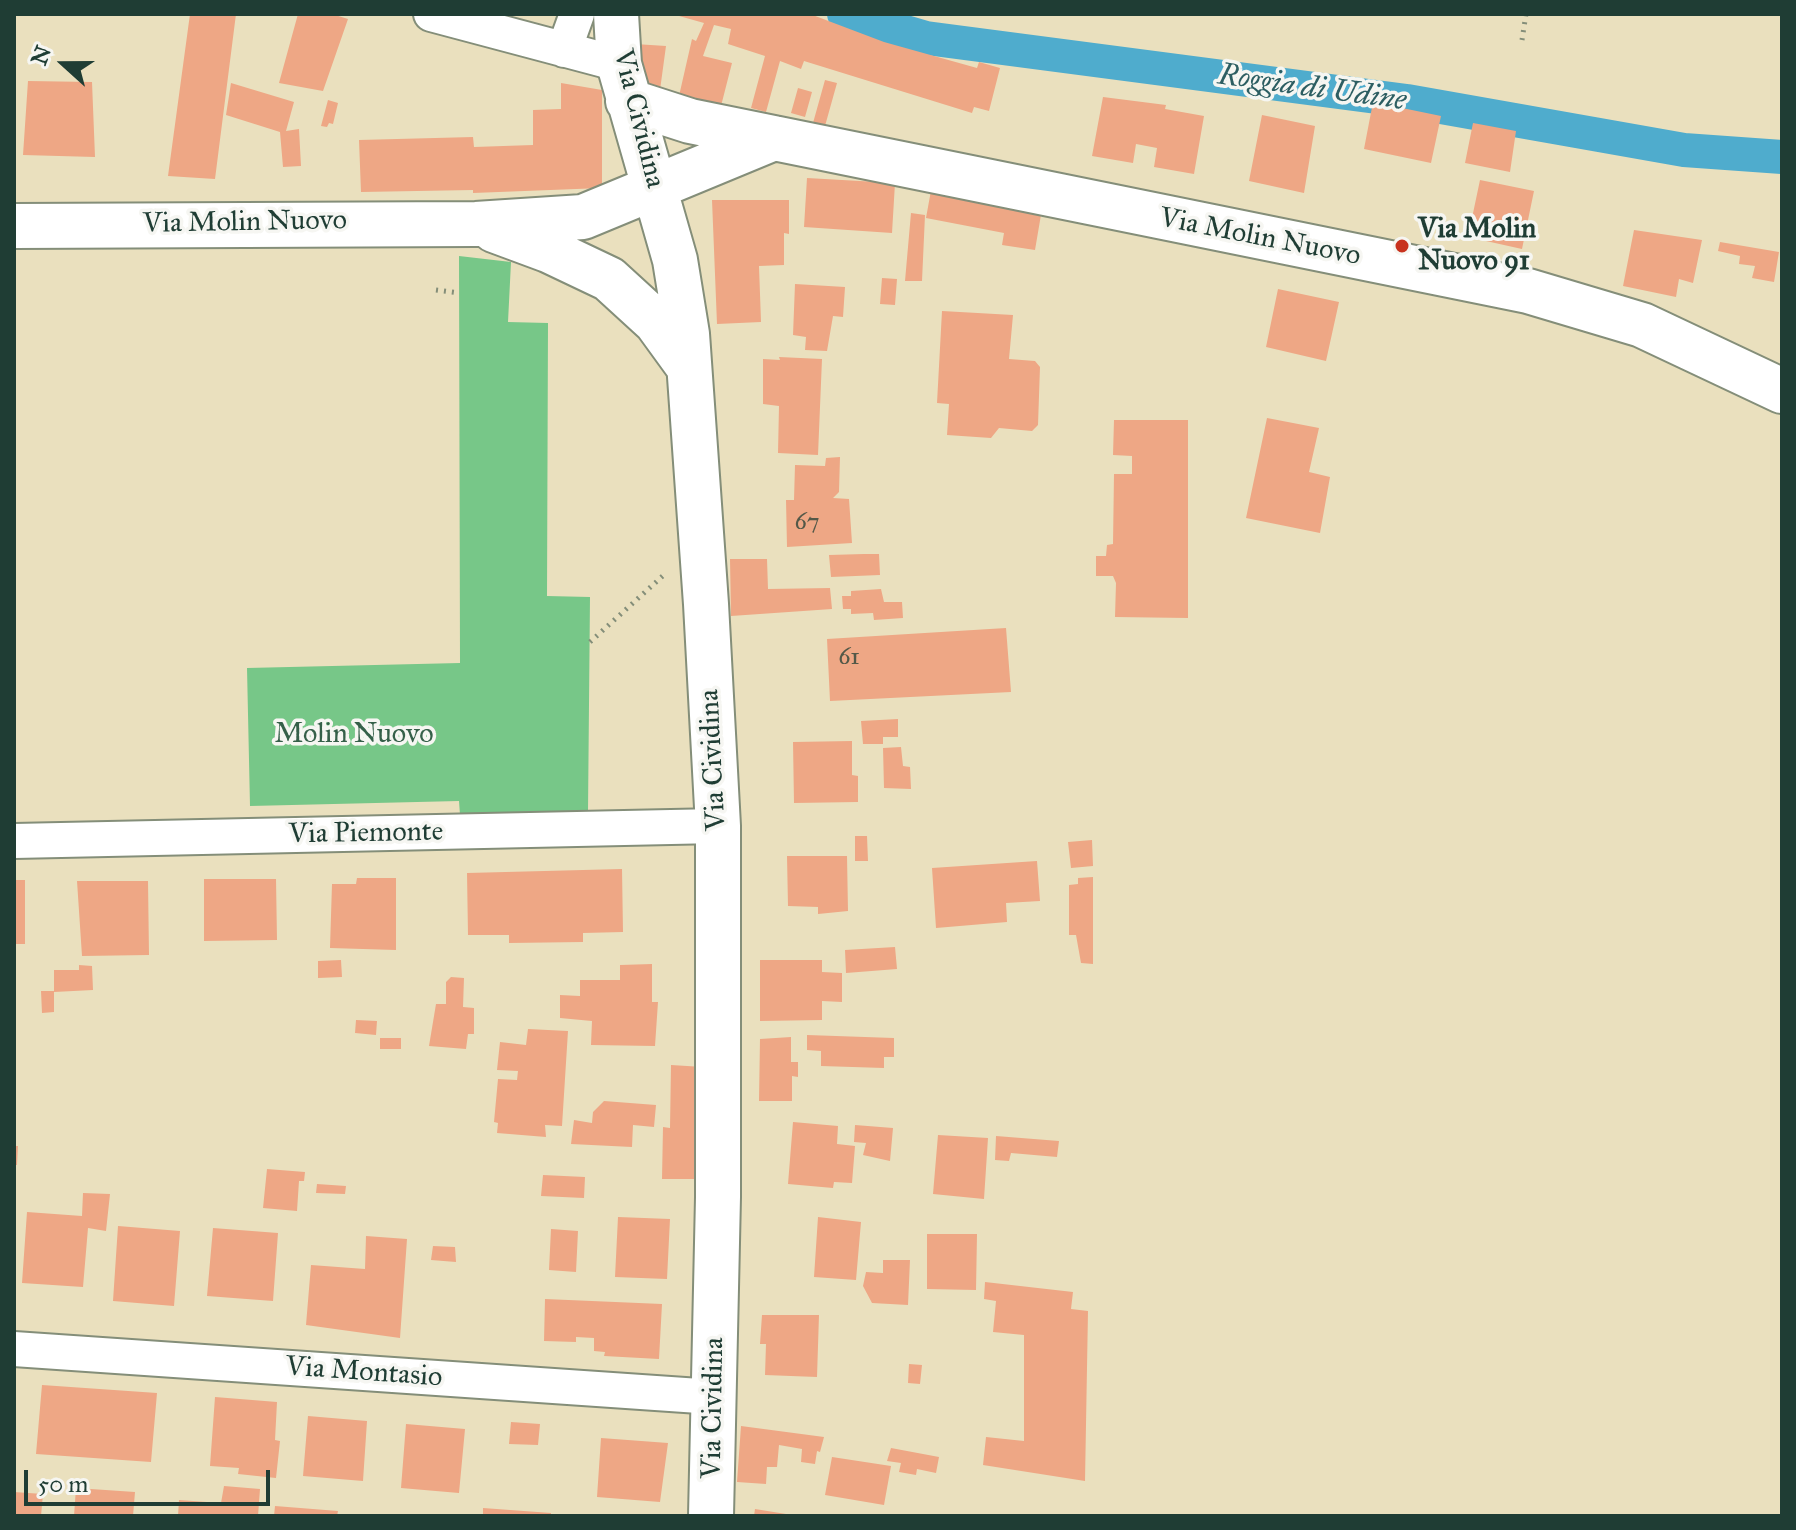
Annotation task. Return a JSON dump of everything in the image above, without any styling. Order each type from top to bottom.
[{"type":"street","points":[[431,14],[564,50],[624,82]]},
{"type":"street","name":"Via Cividina","points":[[564,50],[577,14]]},
{"type":"street","name":"Via Cividina","points":[[616,14],[624,82],[675,260],[690,368],[702,540],[718,826],[718,1197],[711,1516]]},
{"type":"street","name":"Via Molin Nuovo","points":[[624,82],[690,121],[1528,291],[1642,325],[1781,389]]},
{"type":"street","name":"Via Molin Nuovo","points":[[14,226],[476,224],[583,217],[774,138]]},
{"type":"street","name":"Via Molin Nuovo","points":[[476,224],[548,250],[609,279],[656,322],[690,368]]},
{"type":"street","name":"Via Piemonte","points":[[14,841],[718,826]]},
{"type":"street","name":"Via Montasio","points":[[14,1349],[714,1397]]},
{"type":"path","points":[[1522,40],[1526,14]]},
{"type":"path","points":[[436,290],[459,293]]},
{"type":"path","points":[[590,642],[702,540]]},
{"type":"green space","name":"Molin Nuovo","points":[[459,256],[511,262],[508,322],[548,323],[547,596],[590,597],[588,811],[460,815],[459,801],[250,806],[247,668],[460,663]]},
{"type":"building","points":[[190,14],[236,14],[215,179],[168,176]]},
{"type":"building","points":[[298,14],[332,14],[348,19],[323,91],[279,83]]},
{"type":"building","points":[[672,14],[810,14],[884,42],[977,68],[979,62],[1000,68],[989,111],[974,107],[972,113],[804,61],[801,69],[780,61],[766,112],[751,108],[765,56],[728,44],[731,29],[714,25],[703,56],[732,63],[721,106],[679,96],[692,39],[696,41],[704,23]]},
{"type":"building","points":[[635,44],[666,46],[660,90],[638,85]]},
{"type":"building","points":[[825,80],[837,83],[825,126],[813,123]]},
{"type":"building","points":[[28,81],[92,82],[95,157],[23,155]]},
{"type":"building","points":[[231,83],[294,102],[286,131],[299,129],[301,166],[283,167],[280,132],[226,115]]},
{"type":"building","points":[[561,83],[602,90],[602,188],[473,193],[473,190],[361,192],[359,140],[473,137],[474,147],[533,145],[533,110],[561,109]]},
{"type":"building","points":[[798,88],[812,92],[805,117],[791,113]]},
{"type":"building","points":[[1103,97],[1166,105],[1165,109],[1204,116],[1194,174],[1154,167],[1157,148],[1136,144],[1133,163],[1092,156]]},
{"type":"building","points":[[328,100],[338,103],[333,124],[329,123],[327,127],[321,126]]},
{"type":"building","points":[[1373,102],[1441,116],[1431,163],[1364,149]]},
{"type":"building","points":[[1262,115],[1315,126],[1304,193],[1249,181]]},
{"type":"building","points":[[1473,123],[1516,131],[1510,172],[1465,163]]},
{"type":"building","points":[[807,178],[895,183],[892,233],[804,227]]},
{"type":"building","points":[[1480,180],[1534,191],[1522,249],[1468,237]]},
{"type":"building","points":[[932,185],[1043,203],[1035,250],[1002,245],[1004,233],[926,218]]},
{"type":"building","points":[[712,200],[789,200],[789,234],[784,233],[784,265],[759,266],[761,322],[717,324]]},
{"type":"building","points":[[911,213],[925,215],[922,281],[905,281]]},
{"type":"building","points":[[1634,230],[1702,240],[1693,283],[1679,279],[1676,297],[1623,286]]},
{"type":"building","points":[[1720,242],[1779,252],[1774,282],[1752,278],[1755,266],[1739,264],[1740,256],[1718,251]]},
{"type":"building","points":[[882,278],[897,279],[895,305],[880,304]]},
{"type":"building","points":[[795,284],[845,287],[843,317],[833,316],[827,351],[805,350],[806,337],[793,335]]},
{"type":"building","points":[[1278,289],[1339,302],[1326,361],[1266,347]]},
{"type":"building","points":[[942,311],[1013,315],[1009,359],[1035,361],[1040,367],[1038,425],[1032,431],[999,428],[991,438],[947,435],[949,404],[937,403]]},
{"type":"building","points":[[779,357],[822,359],[818,455],[778,453],[779,406],[763,404],[763,359],[780,360]]},
{"type":"building","points":[[1267,418],[1319,428],[1309,472],[1330,477],[1320,533],[1246,518]]},
{"type":"building","points":[[1114,420],[1188,420],[1188,618],[1115,617],[1116,583],[1113,576],[1096,576],[1096,556],[1106,556],[1107,545],[1113,544],[1114,474],[1132,474],[1132,456],[1113,455]]},
{"type":"building","points":[[840,457],[839,492],[833,498],[849,499],[852,543],[787,547],[786,500],[794,500],[795,465],[825,466],[826,458]]},
{"type":"building","points":[[879,554],[880,575],[831,577],[829,555]]},
{"type":"building","points":[[730,559],[767,559],[768,589],[830,588],[832,609],[731,616]]},
{"type":"building","points":[[881,589],[884,602],[902,602],[903,618],[874,620],[873,613],[851,614],[851,609],[843,609],[842,596],[851,596],[851,591]]},
{"type":"building","points":[[1006,628],[1011,692],[830,701],[827,639]]},
{"type":"building","points":[[898,719],[898,737],[883,737],[883,744],[863,744],[861,721]]},
{"type":"building","points":[[852,741],[852,775],[858,776],[858,802],[794,803],[793,742]]},
{"type":"building","points":[[901,747],[903,766],[910,767],[911,789],[884,788],[883,748]]},
{"type":"building","points":[[855,836],[867,836],[868,861],[855,861]]},
{"type":"building","points":[[1092,840],[1093,866],[1071,868],[1068,842]]},
{"type":"building","points":[[787,856],[847,856],[848,911],[818,914],[818,907],[788,906]]},
{"type":"building","points":[[1037,861],[1040,901],[1006,903],[1007,922],[936,928],[932,868]]},
{"type":"building","points":[[622,869],[623,932],[583,933],[583,942],[509,943],[509,935],[468,935],[467,873]]},
{"type":"building","points":[[1093,877],[1093,964],[1081,963],[1076,935],[1069,935],[1069,885],[1078,884],[1078,878]]},
{"type":"building","points":[[357,878],[396,878],[396,950],[330,948],[332,884],[356,884]]},
{"type":"building","points":[[204,879],[276,879],[277,940],[204,941]]},
{"type":"building","points":[[14,880],[25,880],[25,944],[14,944]]},
{"type":"building","points":[[77,881],[148,881],[149,955],[82,956]]},
{"type":"building","points":[[895,947],[897,969],[846,973],[845,950]]},
{"type":"building","points":[[341,960],[342,977],[318,978],[318,961]]},
{"type":"building","points":[[760,960],[822,960],[822,972],[842,973],[842,1002],[822,1001],[822,1020],[760,1021]]},
{"type":"building","points":[[652,964],[652,1002],[658,1002],[655,1046],[591,1045],[592,1021],[560,1018],[560,995],[580,996],[580,980],[620,980],[620,965]]},
{"type":"building","points":[[79,965],[92,966],[93,990],[54,992],[54,1012],[42,1013],[41,991],[54,991],[54,970],[79,970]]},
{"type":"building","points":[[451,977],[464,978],[463,1007],[474,1008],[474,1034],[468,1034],[466,1049],[429,1046],[436,1004],[446,1004],[446,982]]},
{"type":"building","points":[[356,1020],[377,1021],[376,1035],[355,1033]]},
{"type":"building","points":[[528,1029],[568,1031],[562,1126],[545,1125],[546,1137],[497,1133],[498,1123],[494,1122],[498,1079],[517,1080],[518,1071],[497,1070],[500,1042],[526,1045]]},
{"type":"building","points":[[807,1035],[894,1038],[894,1057],[884,1057],[884,1068],[821,1066],[821,1051],[807,1050]]},
{"type":"building","points":[[791,1037],[791,1062],[798,1062],[798,1077],[792,1076],[792,1101],[759,1101],[760,1039]]},
{"type":"building","points":[[380,1038],[401,1038],[401,1049],[380,1049]]},
{"type":"building","points":[[671,1065],[703,1067],[703,1179],[662,1179],[663,1127],[670,1128]]},
{"type":"building","points":[[604,1101],[656,1105],[654,1127],[633,1125],[632,1147],[571,1144],[574,1120],[592,1123],[593,1112]]},
{"type":"building","points":[[793,1122],[838,1126],[837,1144],[855,1146],[852,1183],[834,1182],[833,1188],[788,1184]]},
{"type":"building","points":[[855,1125],[893,1128],[890,1161],[863,1155],[866,1143],[854,1142]]},
{"type":"building","points":[[938,1135],[988,1138],[984,1199],[933,1194]]},
{"type":"building","points":[[996,1136],[1059,1141],[1057,1157],[1011,1153],[1009,1161],[995,1160]]},
{"type":"building","points":[[14,1146],[18,1146],[17,1165],[14,1165]]},
{"type":"building","points":[[267,1169],[305,1172],[304,1181],[299,1181],[297,1211],[263,1208]]},
{"type":"building","points":[[543,1175],[585,1177],[584,1198],[541,1196]]},
{"type":"building","points":[[317,1184],[346,1186],[345,1194],[316,1193]]},
{"type":"building","points":[[83,1193],[110,1194],[106,1231],[88,1228],[83,1287],[22,1283],[27,1212],[82,1216]]},
{"type":"building","points":[[618,1217],[670,1219],[667,1279],[615,1277]]},
{"type":"building","points":[[818,1217],[861,1222],[856,1280],[814,1277]]},
{"type":"building","points":[[118,1226],[180,1231],[174,1306],[113,1301]]},
{"type":"building","points":[[213,1228],[278,1233],[273,1301],[207,1296]]},
{"type":"building","points":[[551,1229],[578,1231],[576,1272],[549,1270]]},
{"type":"building","points":[[927,1234],[977,1234],[976,1290],[927,1289]]},
{"type":"building","points":[[366,1236],[407,1239],[400,1338],[306,1325],[311,1265],[365,1269]]},
{"type":"building","points":[[433,1246],[455,1247],[456,1262],[431,1260]]},
{"type":"building","points":[[883,1260],[910,1260],[908,1305],[872,1303],[863,1286],[866,1272],[883,1273]]},
{"type":"building","points":[[985,1282],[1073,1292],[1071,1309],[1088,1311],[1085,1481],[983,1465],[986,1437],[1024,1441],[1024,1335],[993,1332],[996,1301],[984,1299]]},
{"type":"building","points":[[545,1299],[662,1304],[659,1359],[604,1356],[605,1352],[594,1351],[594,1338],[576,1337],[576,1342],[544,1341]]},
{"type":"building","points":[[762,1315],[819,1315],[817,1377],[765,1375],[766,1344],[760,1344]]},
{"type":"building","points":[[909,1364],[922,1365],[920,1384],[908,1383]]},
{"type":"building","points":[[42,1385],[157,1393],[151,1462],[36,1454]]},
{"type":"building","points":[[215,1397],[277,1402],[275,1440],[280,1441],[276,1478],[238,1474],[239,1468],[210,1466]]},
{"type":"building","points":[[308,1416],[367,1421],[363,1481],[303,1476]]},
{"type":"building","points":[[511,1422],[540,1424],[538,1445],[509,1444]]},
{"type":"building","points":[[406,1424],[465,1429],[459,1493],[401,1488]]},
{"type":"building","points":[[741,1426],[824,1437],[815,1464],[801,1462],[802,1449],[779,1445],[777,1467],[767,1467],[766,1484],[737,1482]]},
{"type":"building","points":[[601,1438],[668,1443],[660,1502],[597,1497]]},
{"type":"building","points":[[891,1448],[939,1457],[936,1473],[917,1469],[916,1475],[899,1472],[901,1463],[887,1461]]},
{"type":"building","points":[[832,1457],[891,1466],[884,1505],[825,1495]]},
{"type":"building","points":[[224,1486],[260,1489],[258,1516],[178,1516],[179,1500],[221,1503]]},
{"type":"building","points":[[76,1488],[135,1492],[133,1516],[74,1516]]},
{"type":"building","points":[[14,1492],[43,1494],[41,1516],[14,1516]]},
{"type":"building","points":[[275,1506],[338,1511],[337,1516],[274,1516]]},
{"type":"building","points":[[483,1508],[551,1513],[551,1516],[483,1516]]},
{"type":"building","points":[[755,1509],[786,1514],[786,1516],[754,1516]]},
{"type":"waterway","name":"Roggia di Udine","points":[[844,14],[926,38],[1407,101],[1684,150],[1782,157]]},
{"type":"place","name":"Via Molin Nuovo 91","points":[[1402,246]]}]
